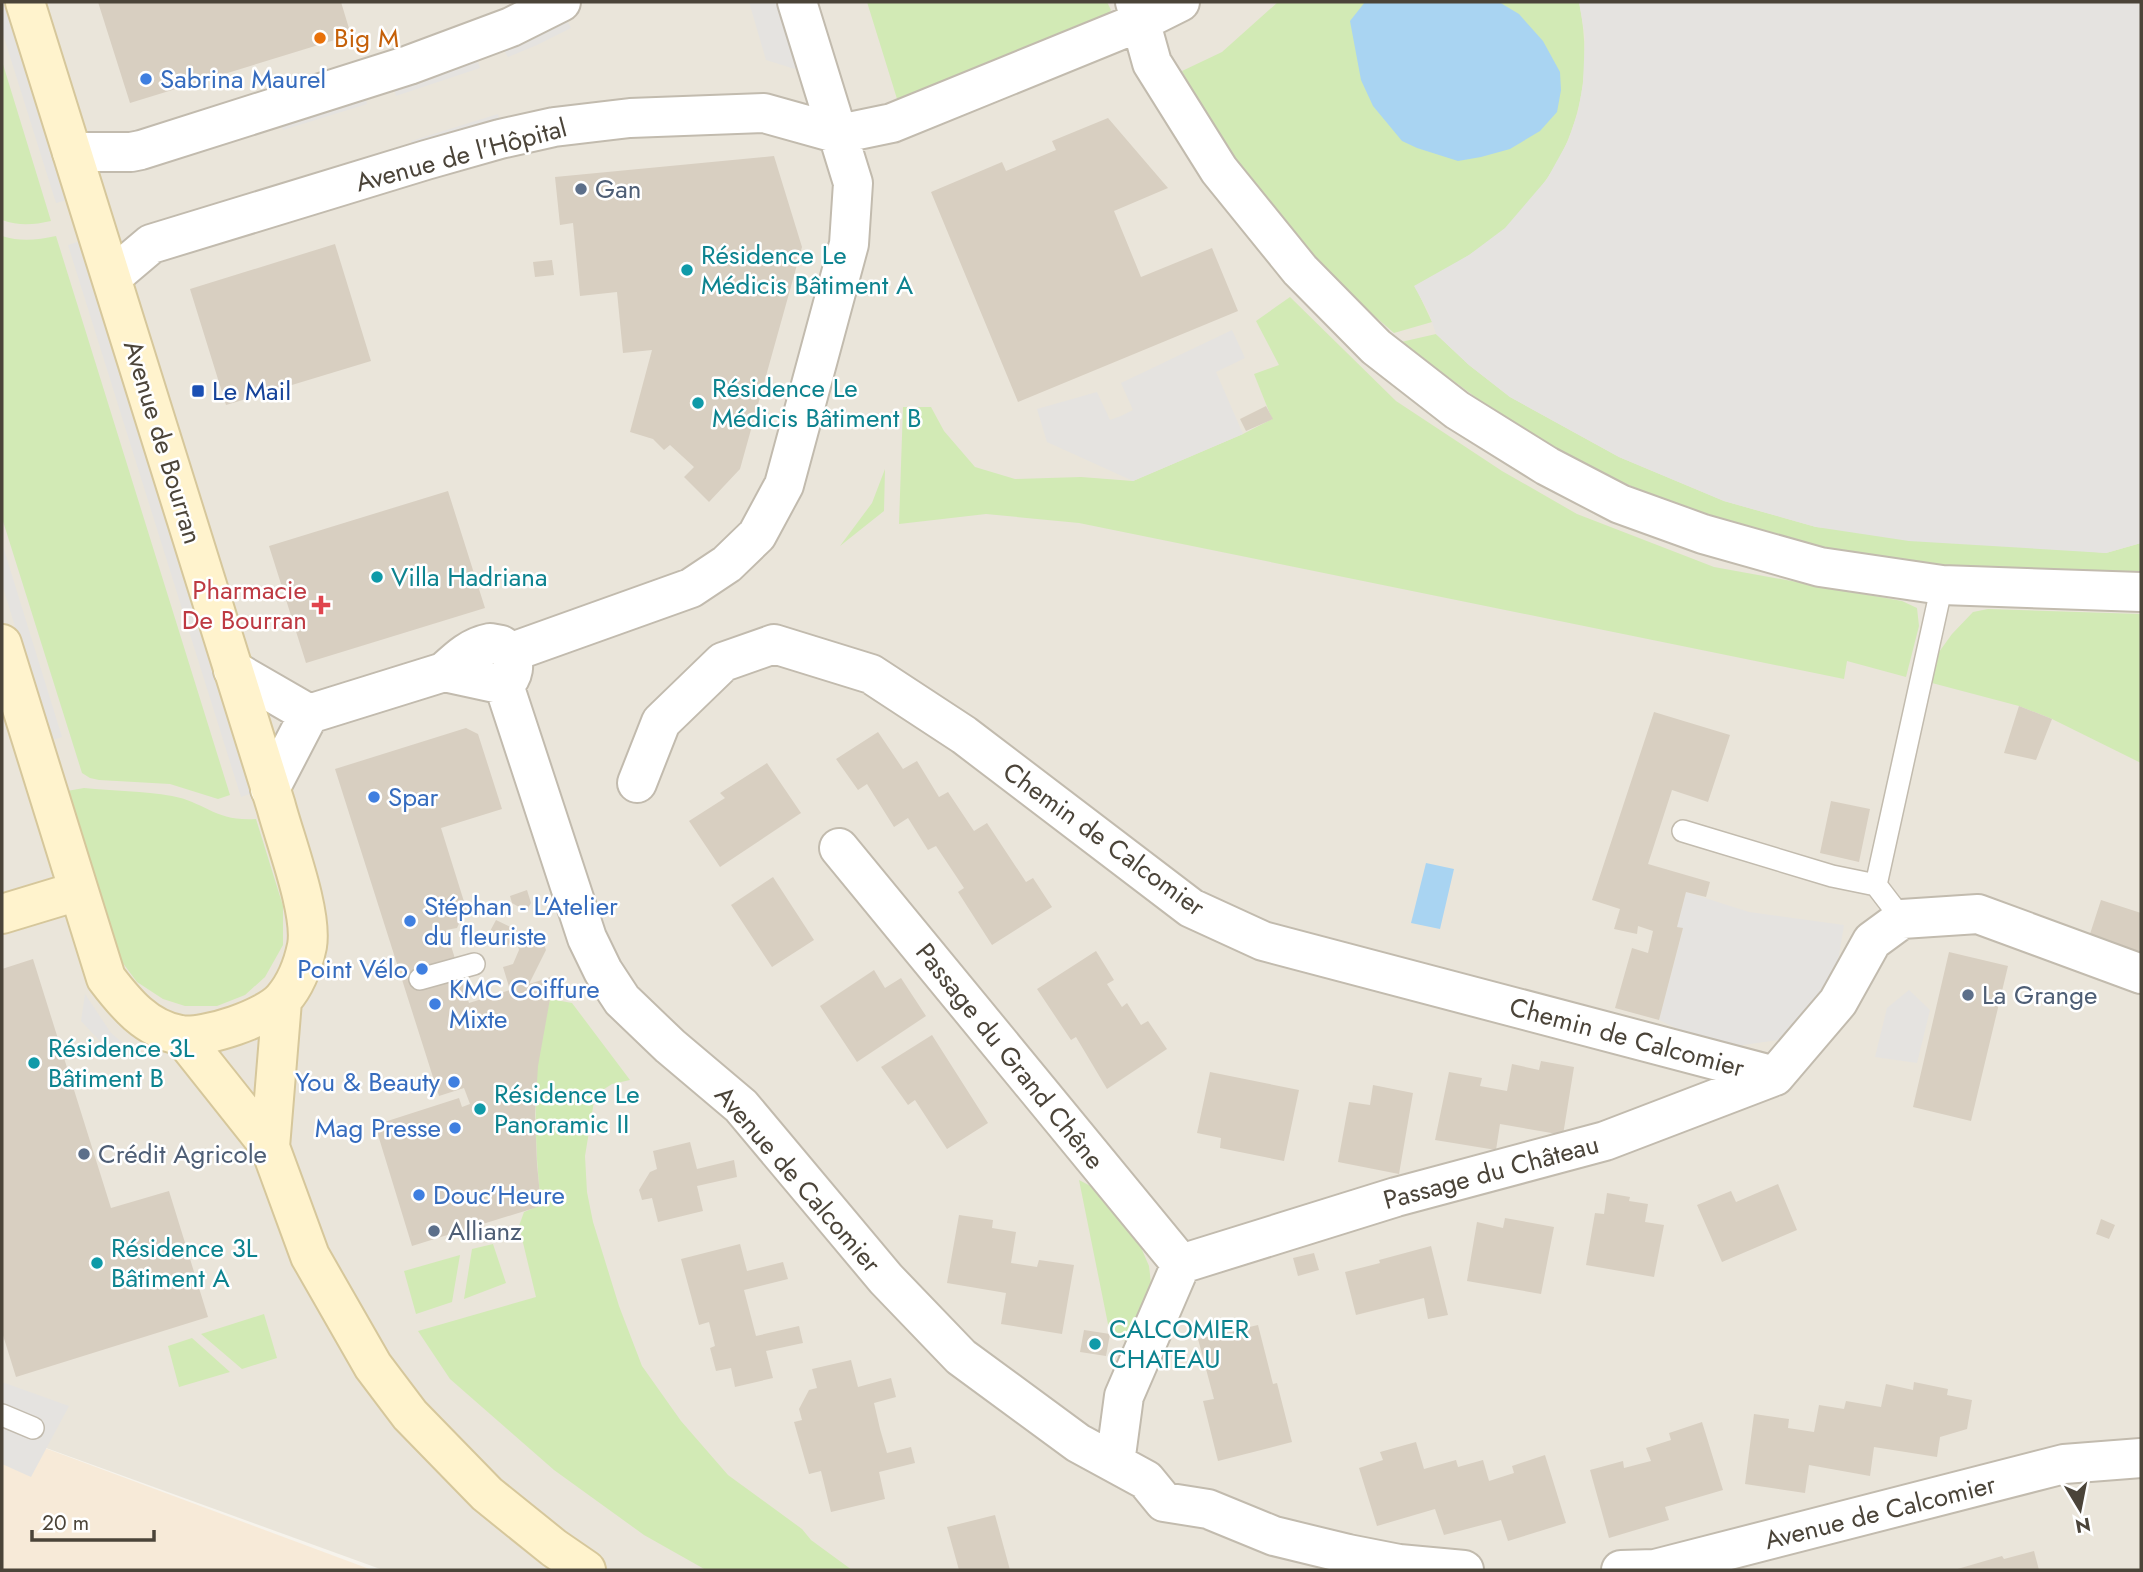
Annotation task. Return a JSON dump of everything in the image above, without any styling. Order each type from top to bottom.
[{"type":"main road","name":"Avenue de Bourran","points":[[2,644],[106,978],[126,1005],[152,1025],[181,1035],[222,1031],[259,1016],[282,1001],[296,981],[307,944],[305,907],[25,2]]},
{"type":"main road","points":[[2,914],[78,891]]},
{"type":"main road","name":"Avenue de Bourran","points":[[270,1147],[282,1001]]},
{"type":"main road","name":"Avenue de Bourran","points":[[181,1035],[270,1147],[310,1256],[373,1366],[410,1415],[553,1559],[586,1570]]},
{"type":"street","points":[[72,152],[141,150],[409,65],[511,27],[561,2]]},
{"type":"street","points":[[270,789],[309,714],[444,672],[463,654],[490,642],[501,645],[508,668],[691,588],[727,564],[757,535],[784,485],[849,244],[853,183],[797,2]]},
{"type":"street","name":"Avenue de l'Hôpital","points":[[111,277],[151,244],[426,160],[554,127],[630,118],[764,113],[839,134],[892,123],[1138,12],[1180,2]]},
{"type":"street","points":[[1138,12],[1152,63],[1219,170],[1300,270],[1376,347],[1457,410],[1547,466],[1620,504],[1703,534],[1820,567],[1942,585],[2141,592]]},
{"type":"street","name":"Chemin de Calcomier","points":[[637,783],[661,722],[723,662],[774,644],[872,674],[964,735],[1191,908],[1263,940],[1775,1076]]},
{"type":"street","name":"Avenue de Calcomier","points":[[508,668],[587,938],[603,971],[622,1000],[670,1046],[741,1106],[886,1279],[961,1357],[1078,1443],[1131,1472],[1164,1502],[1208,1509],[1274,1535],[1348,1554],[1399,1564],[1464,1570]]},
{"type":"street","points":[[233,670],[309,714]]},
{"type":"street","name":"Passage du Grand Chêne","points":[[839,848],[1181,1264]]},
{"type":"street","points":[[1902,919],[1978,914],[2141,974]]},
{"type":"street","name":"Passage du Château","points":[[1181,1264],[1396,1197],[1605,1141],[1775,1076],[1838,1002],[1872,941],[1902,919]]},
{"type":"street","points":[[1078,1443],[1089,1427],[1124,1396],[1181,1264]]},
{"type":"street","points":[[1124,1396],[1131,1472]]},
{"type":"street","name":"Avenue de Calcomier","points":[[1644,1570],[2064,1464],[2141,1458]]},
{"type":"lane","points":[[1876,886],[1942,585]]},
{"type":"lane","points":[[1683,831],[1832,876],[1876,886],[1902,919]]},
{"type":"lane","points":[[420,979],[474,964]]},
{"type":"lane","points":[[2,1415],[33,1428]]},
{"type":"shaded area","points":[[2,2],[2141,2],[2141,1570],[383,1570],[2,1432]]},
{"type":"shaded area","points":[[2,2],[5,2],[67,200],[56,203],[2,31]]},
{"type":"shaded area","points":[[749,2],[783,2],[798,70],[766,60]]},
{"type":"shaded area","points":[[1579,2],[2141,2],[2141,543],[2106,553],[1909,541],[1816,527],[1724,501],[1619,457],[1510,397],[1469,365],[1436,334],[1429,313],[1414,286],[1469,255],[1505,228],[1547,179],[1568,141],[1578,112],[1583,84],[1585,36]]},
{"type":"shaded area","points":[[567,20],[571,28],[537,45],[508,57],[503,49]]},
{"type":"shaded area","points":[[477,59],[480,68],[396,96],[393,86]]},
{"type":"shaded area","points":[[364,92],[367,104],[283,130],[279,118]]},
{"type":"shaded area","points":[[498,114],[500,123],[413,149],[411,141]]},
{"type":"shaded area","points":[[80,241],[252,793],[241,797],[68,245]]},
{"type":"shaded area","points":[[1232,330],[1245,358],[1216,372],[1243,434],[1133,481],[1047,442],[1037,409],[1097,392],[1110,420],[1121,416],[1133,410],[1121,383]]},
{"type":"shaded area","points":[[2,543],[62,737],[50,741],[2,584]]},
{"type":"shaded area","points":[[1686,892],[1749,912],[1844,925],[1836,973],[1819,1011],[1785,1039],[1736,1046],[1682,1031],[1659,1020],[1683,929],[1677,927]]},
{"type":"shaded area","points":[[1909,990],[1930,1010],[1917,1063],[1875,1057],[1887,1008]]},
{"type":"shaded area","points":[[85,994],[111,1033],[141,1058],[115,1057],[81,1021]]},
{"type":"shaded area","points":[[2,1382],[69,1406],[31,1477],[2,1464]]},
{"type":"shaded area","points":[[2,1432],[372,1570],[2,1570]]},
{"type":"green space","points":[[867,2],[1107,2],[1111,10],[1107,15],[898,102]]},
{"type":"green space","points":[[1278,2],[1579,2],[1585,56],[1583,82],[1579,108],[1560,156],[1547,179],[1505,229],[1473,253],[1415,286],[1432,322],[1394,333],[1287,230],[1231,157],[1182,71],[1222,52]]},
{"type":"green space","points":[[2,61],[51,221],[26,224],[2,220]]},
{"type":"green space","points":[[2,236],[29,240],[56,236],[230,795],[218,799],[170,784],[99,780],[82,773],[2,518]]},
{"type":"green space","points":[[1290,297],[1396,401],[1502,471],[1577,514],[1714,567],[1902,601],[1917,608],[1919,626],[1906,677],[1847,661],[1844,679],[1079,523],[986,514],[899,524],[903,407],[931,407],[944,431],[975,467],[1015,479],[1081,477],[1133,481],[1272,419],[1254,374],[1279,365],[1256,321]]},
{"type":"green space","points":[[1436,334],[1469,365],[1510,397],[1619,457],[1724,501],[1816,527],[2106,553],[2141,543],[2141,574],[1947,567],[1860,556],[1768,535],[1683,509],[1584,465],[1513,425],[1401,342]]},
{"type":"green space","points":[[885,469],[884,511],[840,546],[872,503]]},
{"type":"green space","points":[[1988,609],[2141,614],[2141,763],[2052,719],[2019,706],[1932,683],[1939,652],[1952,634],[1973,612]]},
{"type":"green space","points":[[84,788],[172,796],[231,818],[256,819],[283,906],[283,945],[265,977],[245,995],[217,1006],[185,1006],[163,999],[137,982],[119,958],[67,791]]},
{"type":"green space","points":[[550,999],[572,1003],[630,1080],[612,1084],[595,1095],[585,1156],[587,1192],[593,1222],[619,1306],[642,1366],[681,1421],[728,1475],[802,1529],[811,1540],[852,1570],[706,1570],[644,1535],[554,1470],[450,1379],[418,1331],[536,1297],[519,1226],[524,1212],[541,1205],[536,1137],[536,1086],[539,1052]]},
{"type":"green space","points":[[1079,1180],[1102,1192],[1130,1222],[1149,1266],[1152,1292],[1135,1345],[1110,1334]]},
{"type":"green space","points":[[493,1244],[506,1283],[464,1299],[472,1249]]},
{"type":"green space","points":[[460,1255],[452,1302],[416,1314],[404,1271]]},
{"type":"green space","points":[[264,1314],[277,1358],[242,1369],[201,1334]]},
{"type":"green space","points":[[192,1338],[230,1372],[179,1387],[168,1346]]},
{"type":"water","points":[[1365,2],[1499,2],[1519,14],[1543,41],[1560,72],[1561,90],[1557,112],[1540,131],[1510,149],[1481,157],[1458,161],[1402,141],[1373,106],[1361,80],[1350,21]]},
{"type":"water","points":[[1426,863],[1454,869],[1440,929],[1411,923]]},
{"type":"building","points":[[98,2],[341,2],[351,35],[130,103]]},
{"type":"building","points":[[1108,118],[1168,188],[1114,211],[1141,277],[1212,248],[1238,311],[1018,402],[931,192],[1002,162],[1006,171],[1056,150],[1052,141]]},
{"type":"building","name":"Résidence Le Médicis Bâtiment A","points":[[774,156],[802,247],[740,469],[709,502],[684,477],[694,467],[670,445],[664,450],[653,439],[630,432],[652,350],[623,353],[617,292],[580,296],[573,223],[560,225],[555,177]]},
{"type":"building","points":[[335,244],[371,361],[226,405],[190,289]]},
{"type":"building","points":[[552,260],[554,275],[535,277],[533,262]]},
{"type":"building","points":[[1266,406],[1273,419],[1246,431],[1240,419]]},
{"type":"building","name":"Villa Hadriana","points":[[448,491],[485,608],[306,663],[269,546]]},
{"type":"building","points":[[2019,706],[2052,719],[2036,760],[2004,753]]},
{"type":"building","points":[[1654,712],[1730,735],[1708,802],[1672,790],[1648,864],[1710,882],[1706,897],[1686,892],[1677,927],[1683,928],[1659,1020],[1615,1008],[1632,948],[1648,953],[1653,931],[1638,926],[1637,934],[1614,929],[1620,909],[1592,900]]},
{"type":"building","points":[[466,728],[478,734],[502,809],[441,828],[466,908],[457,928],[446,930],[469,1003],[510,990],[503,967],[513,964],[519,950],[517,942],[541,935],[546,950],[529,984],[554,976],[555,980],[538,1066],[535,1114],[541,1206],[412,1246],[375,1125],[459,1098],[462,1107],[470,1104],[464,1088],[439,1096],[335,769]]},
{"type":"building","points":[[878,732],[903,769],[917,761],[939,797],[948,792],[974,831],[987,823],[1026,882],[1033,878],[1052,907],[992,945],[958,892],[964,888],[936,846],[928,850],[908,818],[894,827],[867,784],[858,790],[836,759]]},
{"type":"building","points":[[767,763],[801,813],[720,867],[689,821],[725,798],[720,793]]},
{"type":"building","points":[[1831,801],[1870,809],[1859,862],[1820,853]]},
{"type":"building","points":[[773,877],[814,940],[772,967],[731,905]]},
{"type":"building","points":[[527,890],[531,903],[526,911],[512,903],[510,896]]},
{"type":"building","points":[[2101,900],[2141,913],[2141,954],[2089,937]]},
{"type":"building","points":[[496,920],[517,930],[508,946],[488,935]]},
{"type":"building","points":[[1096,951],[1114,980],[1107,984],[1122,1007],[1127,1003],[1141,1025],[1148,1021],[1167,1049],[1107,1089],[1076,1037],[1071,1040],[1037,989]]},
{"type":"building","points":[[1949,952],[2008,966],[1971,1121],[1913,1107]]},
{"type":"building","name":"Résidence 3L Bâtiment A","points":[[33,959],[111,1208],[169,1191],[208,1317],[16,1377],[2,1332],[2,969]]},
{"type":"building","points":[[874,970],[885,988],[901,978],[926,1016],[857,1062],[820,1006]]},
{"type":"building","points":[[932,1035],[988,1123],[947,1149],[915,1100],[908,1105],[881,1067]]},
{"type":"building","points":[[1541,1061],[1574,1067],[1563,1135],[1500,1124],[1496,1150],[1435,1140],[1449,1072],[1482,1078],[1480,1086],[1507,1091],[1512,1064],[1539,1070]]},
{"type":"building","points":[[1210,1072],[1299,1090],[1284,1161],[1220,1148],[1221,1138],[1197,1133]]},
{"type":"building","points":[[1373,1085],[1413,1093],[1399,1174],[1338,1162],[1349,1102],[1370,1105]]},
{"type":"building","points":[[690,1142],[697,1169],[734,1160],[737,1177],[697,1186],[703,1211],[658,1222],[652,1198],[642,1200],[639,1190],[650,1172],[657,1169],[653,1151]]},
{"type":"building","points":[[1778,1184],[1797,1230],[1722,1262],[1697,1205],[1731,1191],[1736,1202]]},
{"type":"building","points":[[1607,1193],[1648,1204],[1645,1222],[1664,1225],[1654,1277],[1586,1265],[1595,1213],[1604,1214]]},
{"type":"building","points":[[959,1215],[993,1220],[992,1228],[1016,1232],[1011,1263],[1037,1267],[1039,1260],[1074,1265],[1062,1334],[1001,1324],[1006,1293],[947,1283]]},
{"type":"building","points":[[1505,1218],[1554,1227],[1541,1294],[1467,1281],[1477,1222],[1503,1228]]},
{"type":"building","points":[[2101,1219],[2115,1225],[2109,1239],[2096,1234]]},
{"type":"building","points":[[740,1244],[747,1271],[783,1262],[788,1279],[744,1290],[756,1336],[799,1326],[803,1343],[766,1351],[773,1378],[735,1387],[731,1368],[716,1371],[710,1348],[715,1346],[709,1322],[699,1325],[681,1259]]},
{"type":"building","points":[[1431,1246],[1448,1315],[1428,1319],[1424,1298],[1356,1315],[1345,1272]]},
{"type":"building","points":[[1314,1253],[1319,1270],[1298,1276],[1293,1258]]},
{"type":"building","points":[[1258,1325],[1292,1442],[1218,1461],[1203,1401],[1214,1399],[1198,1339]]},
{"type":"building","name":"CALCOMIER CHATEAU","points":[[1084,1330],[1110,1334],[1106,1356],[1080,1352]]},
{"type":"building","points":[[851,1360],[858,1387],[891,1378],[896,1397],[874,1403],[880,1429],[887,1453],[911,1447],[915,1463],[879,1472],[885,1499],[831,1512],[821,1471],[809,1474],[794,1422],[802,1420],[799,1409],[809,1390],[817,1388],[812,1369]]},
{"type":"building","points":[[1914,1382],[1948,1389],[1947,1395],[1972,1400],[1967,1429],[1940,1437],[1937,1457],[1874,1447],[1870,1476],[1809,1465],[1805,1493],[1745,1484],[1754,1414],[1789,1419],[1788,1428],[1814,1432],[1819,1405],[1844,1409],[1846,1401],[1881,1407],[1886,1384],[1913,1390]]},
{"type":"building","points":[[1702,1422],[1723,1490],[1665,1507],[1669,1520],[1609,1538],[1590,1470],[1623,1461],[1624,1468],[1651,1461],[1646,1448],[1671,1440],[1669,1433]]},
{"type":"building","points":[[1416,1442],[1424,1469],[1456,1460],[1458,1467],[1483,1460],[1489,1481],[1514,1473],[1512,1466],[1545,1455],[1566,1523],[1508,1541],[1501,1520],[1444,1535],[1435,1509],[1377,1526],[1359,1468],[1383,1460],[1380,1452]]},
{"type":"building","points":[[995,1515],[1010,1570],[959,1570],[947,1527]]},
{"type":"building","points":[[2034,1551],[2039,1570],[1954,1570],[2002,1556],[2004,1559]]},
{"type":"place","name":"Big M","points":[[320,38]]},
{"type":"place","name":"Sabrina Maurel","points":[[146,79]]},
{"type":"place","name":"Gan","points":[[581,189]]},
{"type":"place","name":"Résidence Le Médicis Bâtiment A","points":[[687,270]]},
{"type":"place","name":"Le Mail","points":[[198,391]]},
{"type":"place","name":"Résidence Le Médicis Bâtiment B","points":[[698,403]]},
{"type":"place","name":"Villa Hadriana","points":[[377,577]]},
{"type":"place","name":"Pharmacie De Bourran","points":[[321,605]]},
{"type":"place","name":"Spar","points":[[374,797]]},
{"type":"place","name":"Stéphan - L’Atelier du fleuriste","points":[[410,921]]},
{"type":"place","name":"Point Vélo","points":[[422,969]]},
{"type":"place","name":"La Grange","points":[[1968,995]]},
{"type":"place","name":"KMC Coiffure Mixte","points":[[435,1004]]},
{"type":"place","name":"Résidence 3L Bâtiment B","points":[[34,1063]]},
{"type":"place","name":"You & Beauty","points":[[454,1082]]},
{"type":"place","name":"Résidence Le Panoramic II","points":[[480,1109]]},
{"type":"place","name":"Mag Presse","points":[[455,1128]]},
{"type":"place","name":"Crédit Agricole","points":[[84,1154]]},
{"type":"place","name":"Douc’Heure","points":[[419,1195]]},
{"type":"place","name":"Allianz","points":[[434,1231]]},
{"type":"place","name":"Résidence 3L Bâtiment A","points":[[97,1263]]},
{"type":"place","name":"CALCOMIER CHATEAU","points":[[1095,1344]]}]
